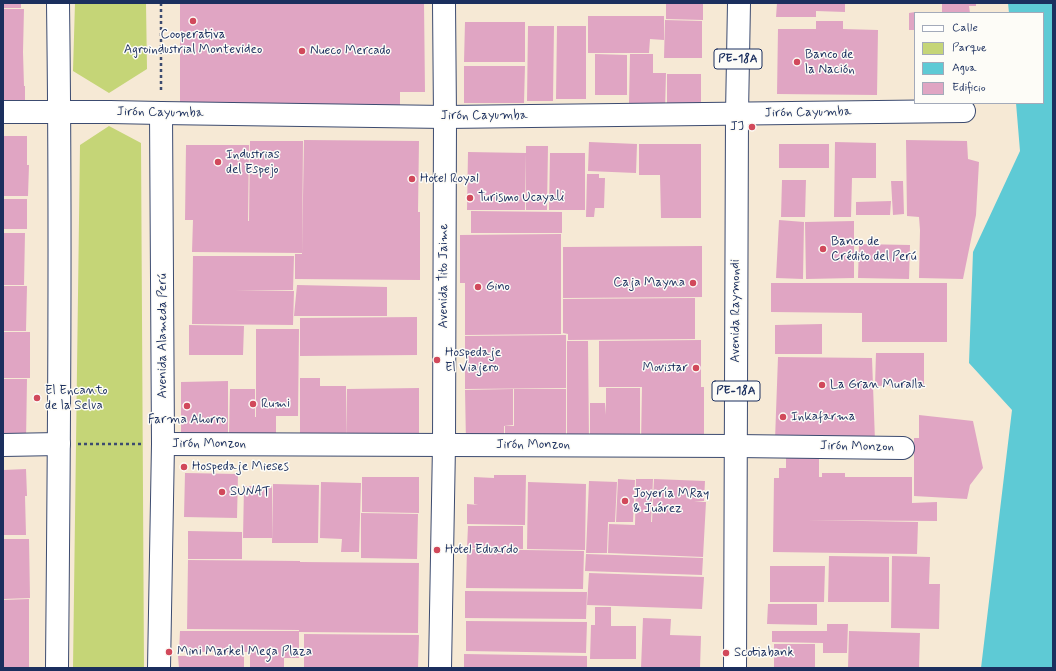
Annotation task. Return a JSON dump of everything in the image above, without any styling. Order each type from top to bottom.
[{"type":"main road","points":[[57,668],[59,444],[58,3]]},
{"type":"main road","name":"Avenida Tito Jaime","points":[[440,668],[444,445],[444,3]]},
{"type":"main road","name":"Avenida Raymondi","points":[[735,668],[737,114],[739,3]]},
{"type":"main road","name":"Jirón Cayumba","points":[[3,112],[110,112],[445,117],[964,111]]},
{"type":"main road","name":"Avenida Alameda Perú","points":[[159,668],[163,444],[162,113]]},
{"type":"main road","points":[[3,445],[59,444]]},
{"type":"main road","name":"Jirón Monzon","points":[[163,444],[903,448]]},
{"type":"path","points":[[160,3],[162,113]]},
{"type":"path","points":[[59,444],[163,444]]},
{"type":"green space","points":[[75,3],[146,3],[147,69],[109,93],[73,71]]},
{"type":"green space","points":[[109,126],[141,143],[144,668],[73,668],[80,145]]},
{"type":"water","points":[[1008,3],[1053,3],[1053,668],[981,668],[1012,410],[969,363],[973,252],[1020,151],[1016,104],[1044,104],[1044,12],[1009,12]]},
{"type":"building","points":[[3,3],[21,3],[21,8],[3,8]]},
{"type":"building","name":"Nueco Mercado","points":[[180,3],[424,3],[425,92],[400,92],[400,109],[180,108]]},
{"type":"building","points":[[666,3],[703,3],[703,20],[666,19]]},
{"type":"building","points":[[777,3],[845,3],[845,12],[816,11],[816,17],[776,17]]},
{"type":"building","points":[[942,3],[976,3],[976,6],[969,6],[970,12],[942,12]]},
{"type":"building","points":[[3,9],[24,9],[23,52],[25,109],[3,109]]},
{"type":"building","points":[[914,12],[914,30],[909,30],[909,13]]},
{"type":"building","points":[[588,16],[664,16],[664,40],[650,39],[649,53],[588,53]]},
{"type":"building","points":[[665,20],[702,21],[702,58],[664,58]]},
{"type":"building","points":[[816,21],[843,21],[843,29],[878,30],[877,95],[777,94],[778,29],[816,29]]},
{"type":"building","points":[[465,22],[525,22],[525,62],[464,62]]},
{"type":"building","points":[[528,26],[554,26],[553,101],[527,101]]},
{"type":"building","points":[[557,26],[586,26],[586,99],[556,99]]},
{"type":"building","points":[[595,54],[627,55],[627,95],[595,95]]},
{"type":"building","points":[[630,54],[653,54],[653,73],[666,73],[665,111],[636,110],[636,103],[629,103]]},
{"type":"building","points":[[464,66],[525,66],[524,103],[464,103]]},
{"type":"building","points":[[667,74],[701,74],[701,110],[667,110]]},
{"type":"building","points":[[3,136],[27,136],[27,165],[29,165],[28,196],[3,196]]},
{"type":"building","points":[[304,140],[419,141],[418,212],[420,212],[420,280],[295,279],[295,254],[302,254]]},
{"type":"building","points":[[906,140],[967,141],[968,159],[979,162],[976,215],[963,279],[919,278],[919,217],[907,216]]},
{"type":"building","points":[[250,141],[303,141],[302,253],[192,252],[193,220],[185,220],[186,145],[249,145],[249,221]]},
{"type":"building","points":[[589,142],[637,144],[636,173],[588,171]]},
{"type":"building","points":[[835,142],[876,143],[876,178],[852,178],[851,217],[834,217]]},
{"type":"building","points":[[639,144],[701,144],[701,218],[661,218],[660,175],[639,175]]},
{"type":"building","points":[[779,144],[829,144],[829,168],[779,168]]},
{"type":"building","points":[[526,146],[548,146],[547,210],[526,210]]},
{"type":"building","points":[[468,152],[526,153],[525,210],[467,210]]},
{"type":"building","points":[[550,153],[585,153],[585,210],[549,210]]},
{"type":"building","points":[[587,174],[599,174],[599,178],[605,178],[604,208],[595,208],[594,217],[586,217]]},
{"type":"building","points":[[782,180],[806,180],[805,217],[781,217]]},
{"type":"building","points":[[891,181],[903,181],[904,214],[893,215]]},
{"type":"building","points":[[3,199],[27,199],[27,229],[3,229]]},
{"type":"building","points":[[891,201],[890,215],[856,215],[856,202]]},
{"type":"building","points":[[471,211],[562,212],[562,233],[471,233]]},
{"type":"building","points":[[779,220],[804,222],[803,279],[776,278]]},
{"type":"building","points":[[854,221],[854,278],[806,279],[805,222]]},
{"type":"building","points":[[3,233],[25,233],[24,285],[3,285]]},
{"type":"building","points":[[561,234],[561,334],[465,335],[465,283],[460,283],[460,235]]},
{"type":"building","points":[[859,244],[910,245],[909,279],[858,278]]},
{"type":"building","points":[[702,246],[702,297],[563,298],[563,247]]},
{"type":"building","points":[[193,256],[294,256],[293,290],[235,290],[294,291],[293,325],[192,324]]},
{"type":"building","points":[[771,283],[947,283],[947,342],[862,342],[862,313],[771,312]]},
{"type":"building","points":[[297,285],[387,287],[387,316],[294,316]]},
{"type":"building","points":[[3,286],[27,286],[26,331],[3,331]]},
{"type":"building","points":[[695,298],[695,339],[568,340],[568,334],[563,333],[563,299]]},
{"type":"building","points":[[417,317],[417,355],[300,356],[300,318]]},
{"type":"building","points":[[822,324],[822,354],[775,354],[775,325]]},
{"type":"building","points":[[189,325],[244,326],[243,355],[189,355]]},
{"type":"building","points":[[256,329],[299,329],[298,416],[276,416],[276,434],[229,434],[230,389],[255,389],[256,417]]},
{"type":"building","points":[[3,332],[30,332],[30,378],[3,378]]},
{"type":"building","points":[[566,335],[566,388],[465,389],[465,336]]},
{"type":"building","points":[[701,340],[701,387],[704,387],[704,444],[641,444],[642,387],[599,387],[599,341]]},
{"type":"building","points":[[567,341],[588,341],[589,443],[567,443]]},
{"type":"building","points":[[876,353],[924,353],[924,385],[875,386]]},
{"type":"building","points":[[778,357],[872,358],[875,441],[775,440]]},
{"type":"building","points":[[300,378],[320,378],[320,386],[346,386],[346,440],[347,389],[419,388],[419,438],[300,443]]},
{"type":"building","points":[[3,379],[27,379],[26,442],[3,442]]},
{"type":"building","points":[[228,381],[228,435],[181,435],[181,382]]},
{"type":"building","points":[[606,388],[640,388],[640,443],[590,444],[590,403],[605,403],[606,415]]},
{"type":"building","points":[[513,389],[513,425],[504,426],[504,443],[466,443],[465,390]]},
{"type":"building","points":[[514,389],[566,389],[566,443],[505,443],[505,426],[514,426]]},
{"type":"building","points":[[919,415],[973,421],[983,468],[970,485],[967,499],[914,496],[914,438],[919,438]]},
{"type":"building","points":[[786,458],[819,458],[819,477],[822,477],[822,473],[845,473],[845,477],[912,477],[912,503],[937,502],[937,521],[807,520],[918,522],[917,554],[773,552],[774,478],[779,478],[779,468],[786,468]]},
{"type":"building","points":[[26,469],[26,535],[3,535],[3,470]]},
{"type":"building","points":[[185,473],[238,474],[237,518],[184,517]]},
{"type":"building","points":[[494,475],[526,475],[525,525],[467,524],[467,504],[478,505],[474,504],[474,477],[494,478]]},
{"type":"building","points":[[362,477],[419,477],[419,513],[362,512]]},
{"type":"building","name":"Joyería MRay & Juárez","points":[[618,479],[635,480],[633,522],[616,522]]},
{"type":"building","points":[[636,479],[653,479],[651,522],[654,479],[705,481],[704,501],[694,502],[706,502],[703,557],[608,553],[609,524],[635,525]]},
{"type":"building","points":[[589,481],[617,482],[615,522],[608,522],[607,553],[586,553]]},
{"type":"building","points":[[321,482],[361,483],[359,552],[341,552],[342,539],[320,538]]},
{"type":"building","points":[[528,482],[586,484],[585,550],[527,549]]},
{"type":"building","points":[[273,484],[319,485],[318,543],[272,543]]},
{"type":"building","points":[[244,486],[272,486],[272,538],[243,538]]},
{"type":"building","points":[[361,513],[418,514],[417,559],[361,558]]},
{"type":"building","points":[[468,526],[523,526],[523,549],[467,548]]},
{"type":"building","points":[[188,531],[242,532],[242,559],[188,559]]},
{"type":"building","points":[[3,539],[29,539],[30,598],[3,599]]},
{"type":"building","points":[[467,549],[584,551],[583,589],[466,588]]},
{"type":"building","points":[[586,554],[703,558],[702,575],[585,571]]},
{"type":"building","points":[[829,556],[889,557],[889,602],[828,602]]},
{"type":"building","points":[[892,556],[930,557],[929,584],[940,584],[939,629],[891,628]]},
{"type":"building","points":[[188,560],[419,563],[418,633],[299,632],[299,658],[284,658],[284,667],[250,667],[250,652],[179,652],[180,631],[299,631],[187,629]]},
{"type":"building","points":[[770,566],[825,566],[824,602],[770,602]]},
{"type":"building","points":[[589,573],[704,577],[702,609],[587,605]]},
{"type":"building","points":[[465,591],[587,592],[586,619],[465,618]]},
{"type":"building","points":[[29,599],[29,668],[3,668],[3,600]]},
{"type":"building","points":[[768,604],[817,604],[817,625],[767,624]]},
{"type":"building","points":[[595,607],[611,607],[611,626],[636,626],[636,659],[590,659],[591,625],[595,625]]},
{"type":"building","points":[[643,618],[671,619],[670,635],[701,636],[700,668],[641,668]]},
{"type":"building","points":[[466,621],[587,622],[586,653],[466,651]]},
{"type":"building","points":[[827,624],[848,624],[847,653],[823,653],[823,643],[772,642],[772,631],[827,631]]},
{"type":"building","points":[[849,631],[920,633],[919,668],[848,668]]},
{"type":"building","points":[[304,634],[419,635],[418,668],[304,668]]},
{"type":"building","points":[[774,644],[815,644],[815,667],[774,667]]},
{"type":"building","points":[[464,654],[587,656],[587,668],[464,668]]},
{"type":"building","points":[[244,655],[244,668],[179,668],[178,656]]},
{"type":"place","name":"Cooperativa Agroindustrial Montevideo","points":[[193,21]]},
{"type":"place","name":"Nueco Mercado","points":[[302,51]]},
{"type":"place","name":"Banco de la Nación","points":[[797,62]]},
{"type":"place","name":"JJ","points":[[752,127]]},
{"type":"place","name":"Industrias del Espejo","points":[[218,162]]},
{"type":"place","name":"Hotel Royal","points":[[412,179]]},
{"type":"place","name":"Turismo Ucayali","points":[[470,198]]},
{"type":"place","name":"Banco de Crédito del Perú","points":[[823,249]]},
{"type":"place","name":"Caja Mayna","points":[[693,283]]},
{"type":"place","name":"Gino","points":[[478,287]]},
{"type":"place","name":"Hospedaje El Viajero","points":[[437,360]]},
{"type":"place","name":"Movistar","points":[[696,368]]},
{"type":"place","name":"La Gran Muralla","points":[[822,385]]},
{"type":"place","name":"El Encanto de la Selva","points":[[37,398]]},
{"type":"place","name":"Rumi","points":[[253,404]]},
{"type":"place","name":"Farma Ahorro","points":[[187,406]]},
{"type":"place","name":"Inkafarma","points":[[783,417]]},
{"type":"place","name":"Hospedaje Mieses","points":[[184,467]]},
{"type":"place","name":"SUNAT","points":[[222,492]]},
{"type":"place","name":"Joyería MRay & Juárez","points":[[625,501]]},
{"type":"place","name":"Hotel Eduardo","points":[[437,550]]},
{"type":"place","name":"Mini Markel Mega Plaza","points":[[169,652]]},
{"type":"place","name":"Scotiabank","points":[[726,653]]}]
